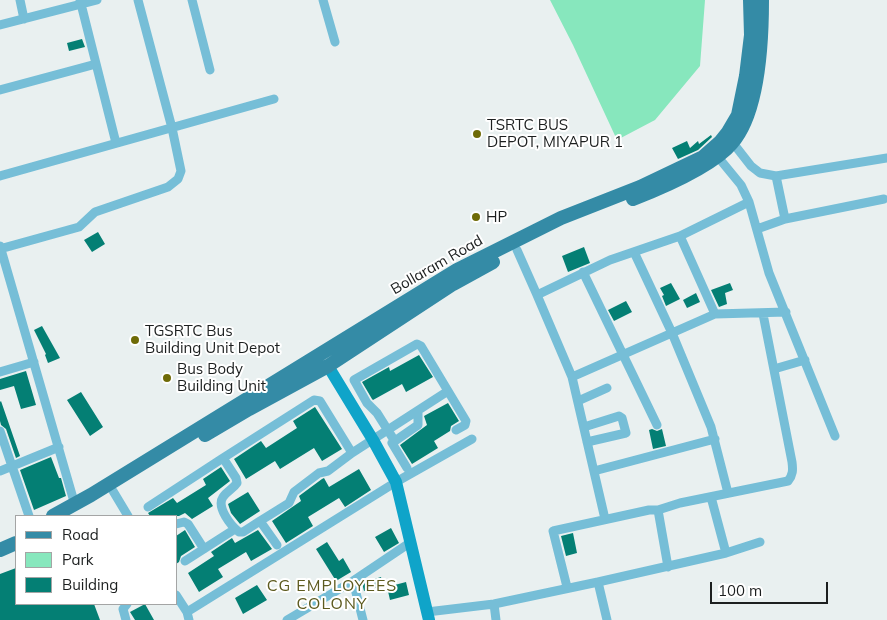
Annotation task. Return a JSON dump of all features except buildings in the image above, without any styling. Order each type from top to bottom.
[{"type":"main road","name":"Bollaram Road","points":[[72,510],[457,270],[561,218],[640,187],[702,157],[720,142],[738,115],[751,35],[750,0]]},
{"type":"main road","name":"Bollaram Road","points":[[56,515],[72,510],[113,491],[186,445],[328,366],[453,284],[565,227],[664,187],[718,157],[733,143],[745,123],[756,82],[761,48],[762,0]]},
{"type":"main road","points":[[0,542],[15,535]]},
{"type":"main road","points":[[0,550],[15,543]]},
{"type":"street","points":[[20,0],[24,19]]},
{"type":"street","points":[[0,25],[81,2],[97,0]]},
{"type":"street","points":[[72,510],[58,447],[0,248],[79,227],[95,212],[168,187],[178,179],[181,171],[172,128],[138,0]]},
{"type":"street","points":[[192,0],[210,70]]},
{"type":"street","points":[[323,0],[335,42]]},
{"type":"street","points":[[81,2],[116,143]]},
{"type":"street","points":[[0,90],[96,64]]},
{"type":"street","points":[[0,176],[274,99]]},
{"type":"street","points":[[733,143],[751,166],[760,173],[776,176],[887,158]]},
{"type":"street","points":[[718,157],[741,185],[749,202],[769,272],[834,436]]},
{"type":"street","points":[[776,176],[786,219]]},
{"type":"street","points":[[757,229],[786,219],[884,199]]},
{"type":"street","points":[[538,295],[610,260],[680,236],[749,202]]},
{"type":"street","points":[[680,236],[715,314]]},
{"type":"street","points":[[517,250],[572,377],[605,519]]},
{"type":"street","points":[[634,252],[672,333],[711,427],[728,493]]},
{"type":"street","points":[[583,272],[657,425]]},
{"type":"street","points":[[572,377],[715,314],[786,312]]},
{"type":"street","points":[[567,587],[553,530],[648,510],[658,510],[711,496],[788,482],[792,477],[792,462],[763,314]]},
{"type":"street","points":[[406,468],[393,445],[394,440],[377,412],[367,403],[354,382],[354,378],[419,344],[466,421],[465,424],[456,430]]},
{"type":"street","points":[[774,369],[805,360]]},
{"type":"street","points":[[0,372],[34,362]]},
{"type":"street","points":[[328,366],[396,482],[428,616],[668,567],[726,553],[760,542]]},
{"type":"street","points":[[578,401],[607,388]]},
{"type":"street","points":[[223,458],[236,478],[237,483],[234,488],[223,496],[221,501],[222,508],[235,529],[243,532],[289,503],[296,490],[319,473],[328,471],[352,453],[448,391]]},
{"type":"street","points":[[148,507],[314,400],[318,399],[320,401],[352,453]]},
{"type":"street","points":[[394,440],[418,425],[418,411]]},
{"type":"street","points":[[584,426],[619,416],[622,418],[626,433],[587,442]]},
{"type":"street","points":[[0,431],[29,515]]},
{"type":"street","points":[[178,598],[188,616],[396,482],[472,440]]},
{"type":"street","points":[[594,471],[715,440]]},
{"type":"street","points":[[0,471],[58,447]]},
{"type":"street","points":[[113,491],[127,515]]},
{"type":"street","points":[[711,496],[726,553]]},
{"type":"street","points":[[658,510],[668,567]]},
{"type":"street","points":[[260,521],[277,545]]},
{"type":"street","points":[[178,524],[184,522],[188,524],[204,549]]},
{"type":"street","points":[[185,561],[235,529]]},
{"type":"street","points":[[287,620],[353,582],[411,542]]},
{"type":"street","points":[[353,582],[363,620]]},
{"type":"street","points":[[598,582],[607,620]]},
{"type":"street","points":[[494,604],[496,620]]},
{"type":"street","points":[[126,605],[123,609],[126,620]]},
{"type":"green space","points":[[550,0],[705,0],[700,66],[655,120],[617,140]]},
{"type":"place","name":"TSRTC BUS DEPOT, MIYAPUR 1","points":[[477,134]]},
{"type":"place","name":"HP","points":[[476,217]]},
{"type":"place","name":"TGSRTC Bus Building Unit Depot","points":[[135,340]]},
{"type":"place","name":"Bus Body Building Unit","points":[[167,378]]},
{"type":"district","name":"CG EMPLOYEES COLONY","points":[[332,595]]}]
